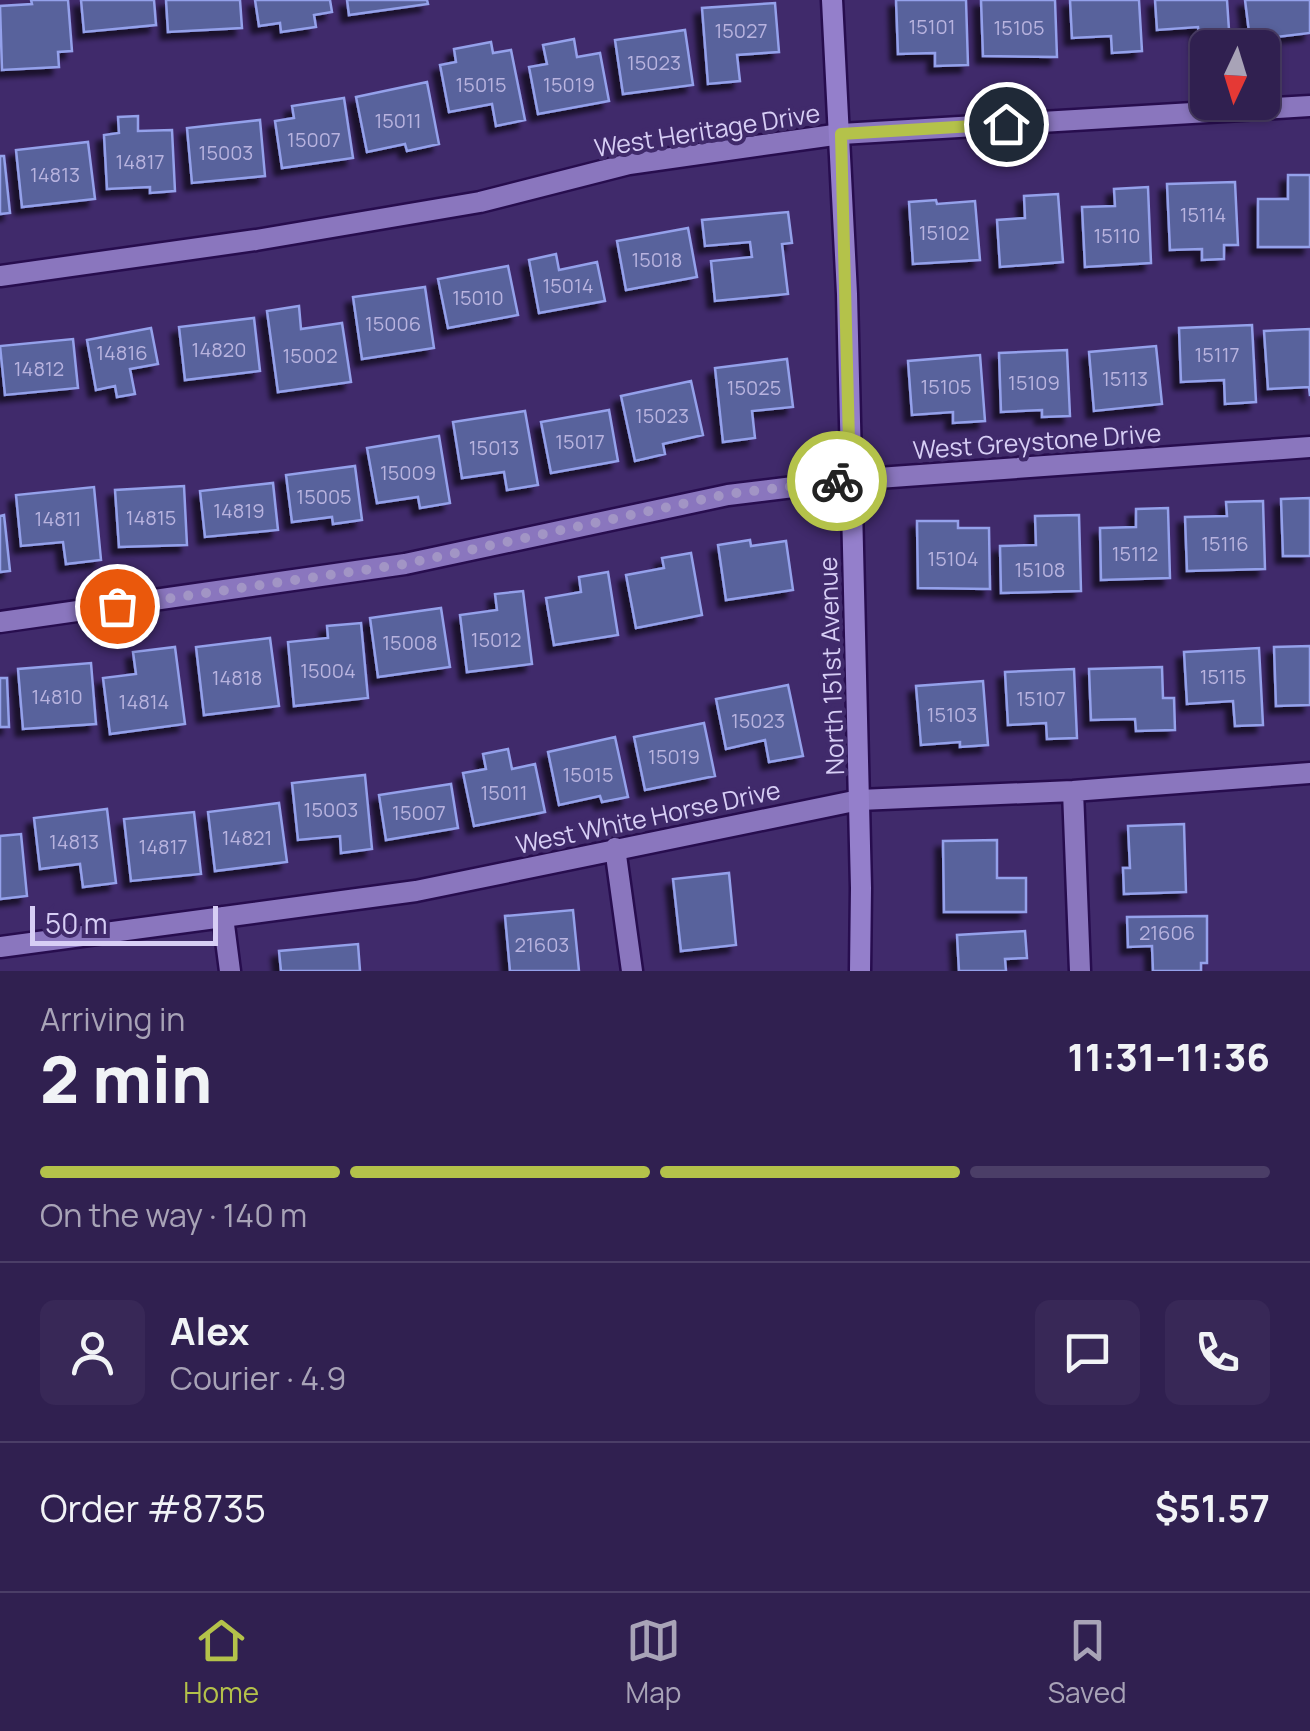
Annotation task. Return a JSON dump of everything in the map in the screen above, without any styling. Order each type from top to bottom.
[{"type":"street","name":"North 151st Avenue","points":[[832,0],[841,134],[860,800],[860,971]]},
{"type":"street","name":"West Heritage Drive","points":[[0,276],[256,240],[480,202],[629,164],[841,134],[1310,106]]},
{"type":"street","name":"West Greystone Drive","points":[[0,622],[405,564],[728,494],[850,480],[1310,446]]},
{"type":"street","name":"West White Horse Drive","points":[[0,947],[416,891],[860,800],[1073,791],[1310,773]]},
{"type":"street","points":[[1073,791],[1080,971]]},
{"type":"street","points":[[615,848],[632,971]]},
{"type":"street","points":[[223,916],[230,971]]},
{"type":"building","points":[[31,0],[68,0],[72,51],[58,52],[59,67],[2,70],[0,6],[32,4]]},
{"type":"building","points":[[81,0],[154,0],[156,25],[84,32]]},
{"type":"building","points":[[166,0],[240,0],[242,28],[168,32]]},
{"type":"building","points":[[255,0],[330,0],[332,12],[314,15],[316,27],[281,32],[280,23],[259,26]]},
{"type":"building","points":[[347,0],[427,0],[428,4],[349,15]]},
{"type":"building","points":[[896,0],[966,0],[968,65],[935,66],[935,53],[898,54]]},
{"type":"building","points":[[981,0],[1055,0],[1057,57],[983,56]]},
{"type":"building","points":[[1070,0],[1139,0],[1142,51],[1112,53],[1111,36],[1072,38]]},
{"type":"building","points":[[1155,0],[1227,0],[1229,30],[1157,30]]},
{"type":"building","points":[[1245,0],[1310,0],[1310,33],[1280,36],[1280,30],[1249,30]]},
{"type":"building","points":[[775,3],[779,52],[737,55],[740,81],[708,84],[702,8]]},
{"type":"building","points":[[685,30],[693,85],[623,94],[615,40]]},
{"type":"building","points":[[574,39],[577,57],[600,53],[609,101],[538,114],[529,67],[547,64],[543,45]]},
{"type":"building","points":[[491,42],[493,53],[511,50],[525,120],[496,126],[492,104],[449,112],[440,65],[456,62],[454,49]]},
{"type":"building","points":[[427,82],[439,144],[407,151],[405,144],[367,152],[356,97]]},
{"type":"building","points":[[344,98],[353,158],[282,168],[275,121],[294,118],[292,106]]},
{"type":"building","points":[[138,116],[138,131],[172,130],[175,191],[150,193],[150,187],[107,189],[104,135],[119,133],[118,117]]},
{"type":"building","points":[[260,120],[265,176],[192,183],[187,128]]},
{"type":"building","points":[[88,142],[95,199],[22,207],[16,150]]},
{"type":"building","points":[[0,156],[4,156],[10,213],[0,214]]},
{"type":"building","points":[[1288,175],[1310,175],[1310,247],[1258,247],[1258,199],[1288,199]]},
{"type":"building","points":[[1235,182],[1238,245],[1224,245],[1224,259],[1202,260],[1202,249],[1170,250],[1167,184]]},
{"type":"building","points":[[1148,187],[1151,263],[1085,267],[1082,207],[1115,206],[1114,189]]},
{"type":"building","points":[[1058,194],[1063,262],[1000,267],[997,220],[1025,218],[1024,196]]},
{"type":"building","points":[[936,200],[937,204],[975,201],[980,260],[913,264],[909,202]]},
{"type":"building","points":[[788,212],[792,243],[782,244],[788,294],[715,301],[711,261],[752,257],[750,242],[705,246],[702,220]]},
{"type":"building","points":[[688,228],[697,277],[626,290],[617,241]]},
{"type":"building","points":[[556,254],[559,270],[597,262],[605,301],[539,313],[529,260]]},
{"type":"building","points":[[508,266],[518,315],[448,328],[438,279]]},
{"type":"building","points":[[425,287],[434,348],[362,359],[353,297]]},
{"type":"building","points":[[299,306],[301,329],[342,323],[351,382],[278,392],[267,311]]},
{"type":"building","points":[[254,318],[260,371],[185,380],[179,327]]},
{"type":"building","points":[[1252,325],[1256,402],[1225,404],[1224,380],[1181,382],[1179,328]]},
{"type":"building","points":[[151,328],[158,364],[130,369],[135,394],[117,397],[115,386],[96,390],[87,340]]},
{"type":"building","points":[[1310,329],[1310,396],[1309,387],[1268,389],[1264,331]]},
{"type":"building","points":[[73,339],[78,388],[5,395],[0,346]]},
{"type":"building","points":[[1156,346],[1162,404],[1094,411],[1089,352]]},
{"type":"building","points":[[1067,350],[1070,416],[1042,417],[1042,410],[1001,412],[999,353]]},
{"type":"building","points":[[980,355],[985,421],[953,423],[953,412],[912,415],[908,361]]},
{"type":"building","points":[[787,359],[793,407],[752,411],[755,438],[723,442],[715,368]]},
{"type":"building","points":[[691,381],[703,435],[663,444],[665,454],[635,461],[621,396]]},
{"type":"building","points":[[609,410],[618,461],[551,473],[541,422]]},
{"type":"building","points":[[525,411],[538,485],[507,490],[504,472],[462,478],[453,422]]},
{"type":"building","points":[[439,436],[450,503],[420,508],[418,497],[377,503],[367,448]]},
{"type":"building","points":[[355,466],[362,520],[333,524],[332,517],[292,522],[286,475]]},
{"type":"building","points":[[273,483],[278,530],[205,537],[200,491]]},
{"type":"building","points":[[184,486],[187,545],[119,547],[115,490]]},
{"type":"building","points":[[94,487],[101,560],[66,564],[63,542],[21,546],[16,495]]},
{"type":"building","points":[[1310,498],[1310,556],[1283,556],[1281,499]]},
{"type":"building","points":[[1263,501],[1265,569],[1187,571],[1185,517],[1227,516],[1226,502]]},
{"type":"building","points":[[1168,508],[1170,578],[1101,580],[1100,528],[1136,527],[1136,509]]},
{"type":"building","points":[[4,515],[10,571],[0,572],[0,516]]},
{"type":"building","points":[[1079,515],[1081,591],[1001,593],[1000,546],[1036,545],[1035,516]]},
{"type":"building","points":[[917,521],[958,521],[958,528],[989,528],[990,589],[918,588]]},
{"type":"building","points":[[750,540],[751,546],[786,541],[793,590],[726,600],[718,545]]},
{"type":"building","points":[[691,553],[702,615],[636,628],[626,575],[664,568],[662,558]]},
{"type":"building","points":[[608,572],[618,635],[554,645],[546,598],[581,592],[579,577]]},
{"type":"building","points":[[523,591],[532,664],[467,672],[460,615],[497,610],[495,594]]},
{"type":"building","points":[[441,608],[450,667],[378,677],[370,618]]},
{"type":"building","points":[[361,623],[368,698],[294,706],[288,642],[328,638],[327,626]]},
{"type":"building","points":[[270,638],[279,706],[204,715],[196,647]]},
{"type":"building","points":[[1310,646],[1310,705],[1276,706],[1274,647]]},
{"type":"building","points":[[175,647],[185,724],[110,734],[103,678],[136,674],[133,652]]},
{"type":"building","points":[[1259,648],[1263,725],[1235,726],[1233,701],[1187,704],[1184,652]]},
{"type":"building","points":[[91,663],[96,724],[23,729],[18,669]]},
{"type":"building","points":[[1162,667],[1163,698],[1174,698],[1175,730],[1136,731],[1135,719],[1091,720],[1089,669]]},
{"type":"building","points":[[1074,669],[1077,738],[1047,739],[1046,723],[1008,725],[1005,672]]},
{"type":"building","points":[[0,678],[7,678],[9,727],[0,727]]},
{"type":"building","points":[[983,681],[988,745],[921,745],[916,686]]},
{"type":"building","points":[[788,685],[803,756],[769,762],[765,740],[726,749],[716,699]]},
{"type":"building","points":[[704,723],[715,776],[645,790],[634,737]]},
{"type":"building","points":[[615,737],[628,797],[602,802],[600,796],[559,805],[548,752]]},
{"type":"building","points":[[508,749],[512,769],[535,764],[545,812],[474,826],[463,773],[486,769],[483,754]]},
{"type":"building","points":[[365,775],[372,849],[341,853],[340,836],[298,840],[292,783]]},
{"type":"building","points":[[451,784],[458,828],[386,840],[379,795]]},
{"type":"building","points":[[279,803],[287,862],[215,871],[208,812]]},
{"type":"building","points":[[107,809],[116,883],[83,887],[80,864],[40,869],[34,818]]},
{"type":"building","points":[[194,812],[201,874],[131,881],[124,819]]},
{"type":"building","points":[[1184,824],[1186,892],[1124,894],[1123,868],[1130,868],[1128,826]]},
{"type":"building","points":[[21,834],[27,896],[0,899],[0,836]]},
{"type":"building","points":[[997,840],[997,878],[1026,878],[1026,912],[944,912],[943,841]]},
{"type":"building","points":[[729,873],[736,945],[681,951],[673,879]]},
{"type":"building","points":[[573,910],[579,971],[510,971],[505,916]]},
{"type":"building","points":[[1207,916],[1207,963],[1201,963],[1201,971],[1153,971],[1152,946],[1128,947],[1127,917]]},
{"type":"building","points":[[1025,931],[1027,958],[1005,959],[1006,971],[959,971],[957,935]]},
{"type":"building","points":[[358,944],[360,971],[281,971],[279,951]]},
{"type":"way so far","points":[[117,606],[405,564],[728,494],[837,481]]},
{"type":"route","points":[[837,481],[850,480],[841,134],[1006,124]]}]
